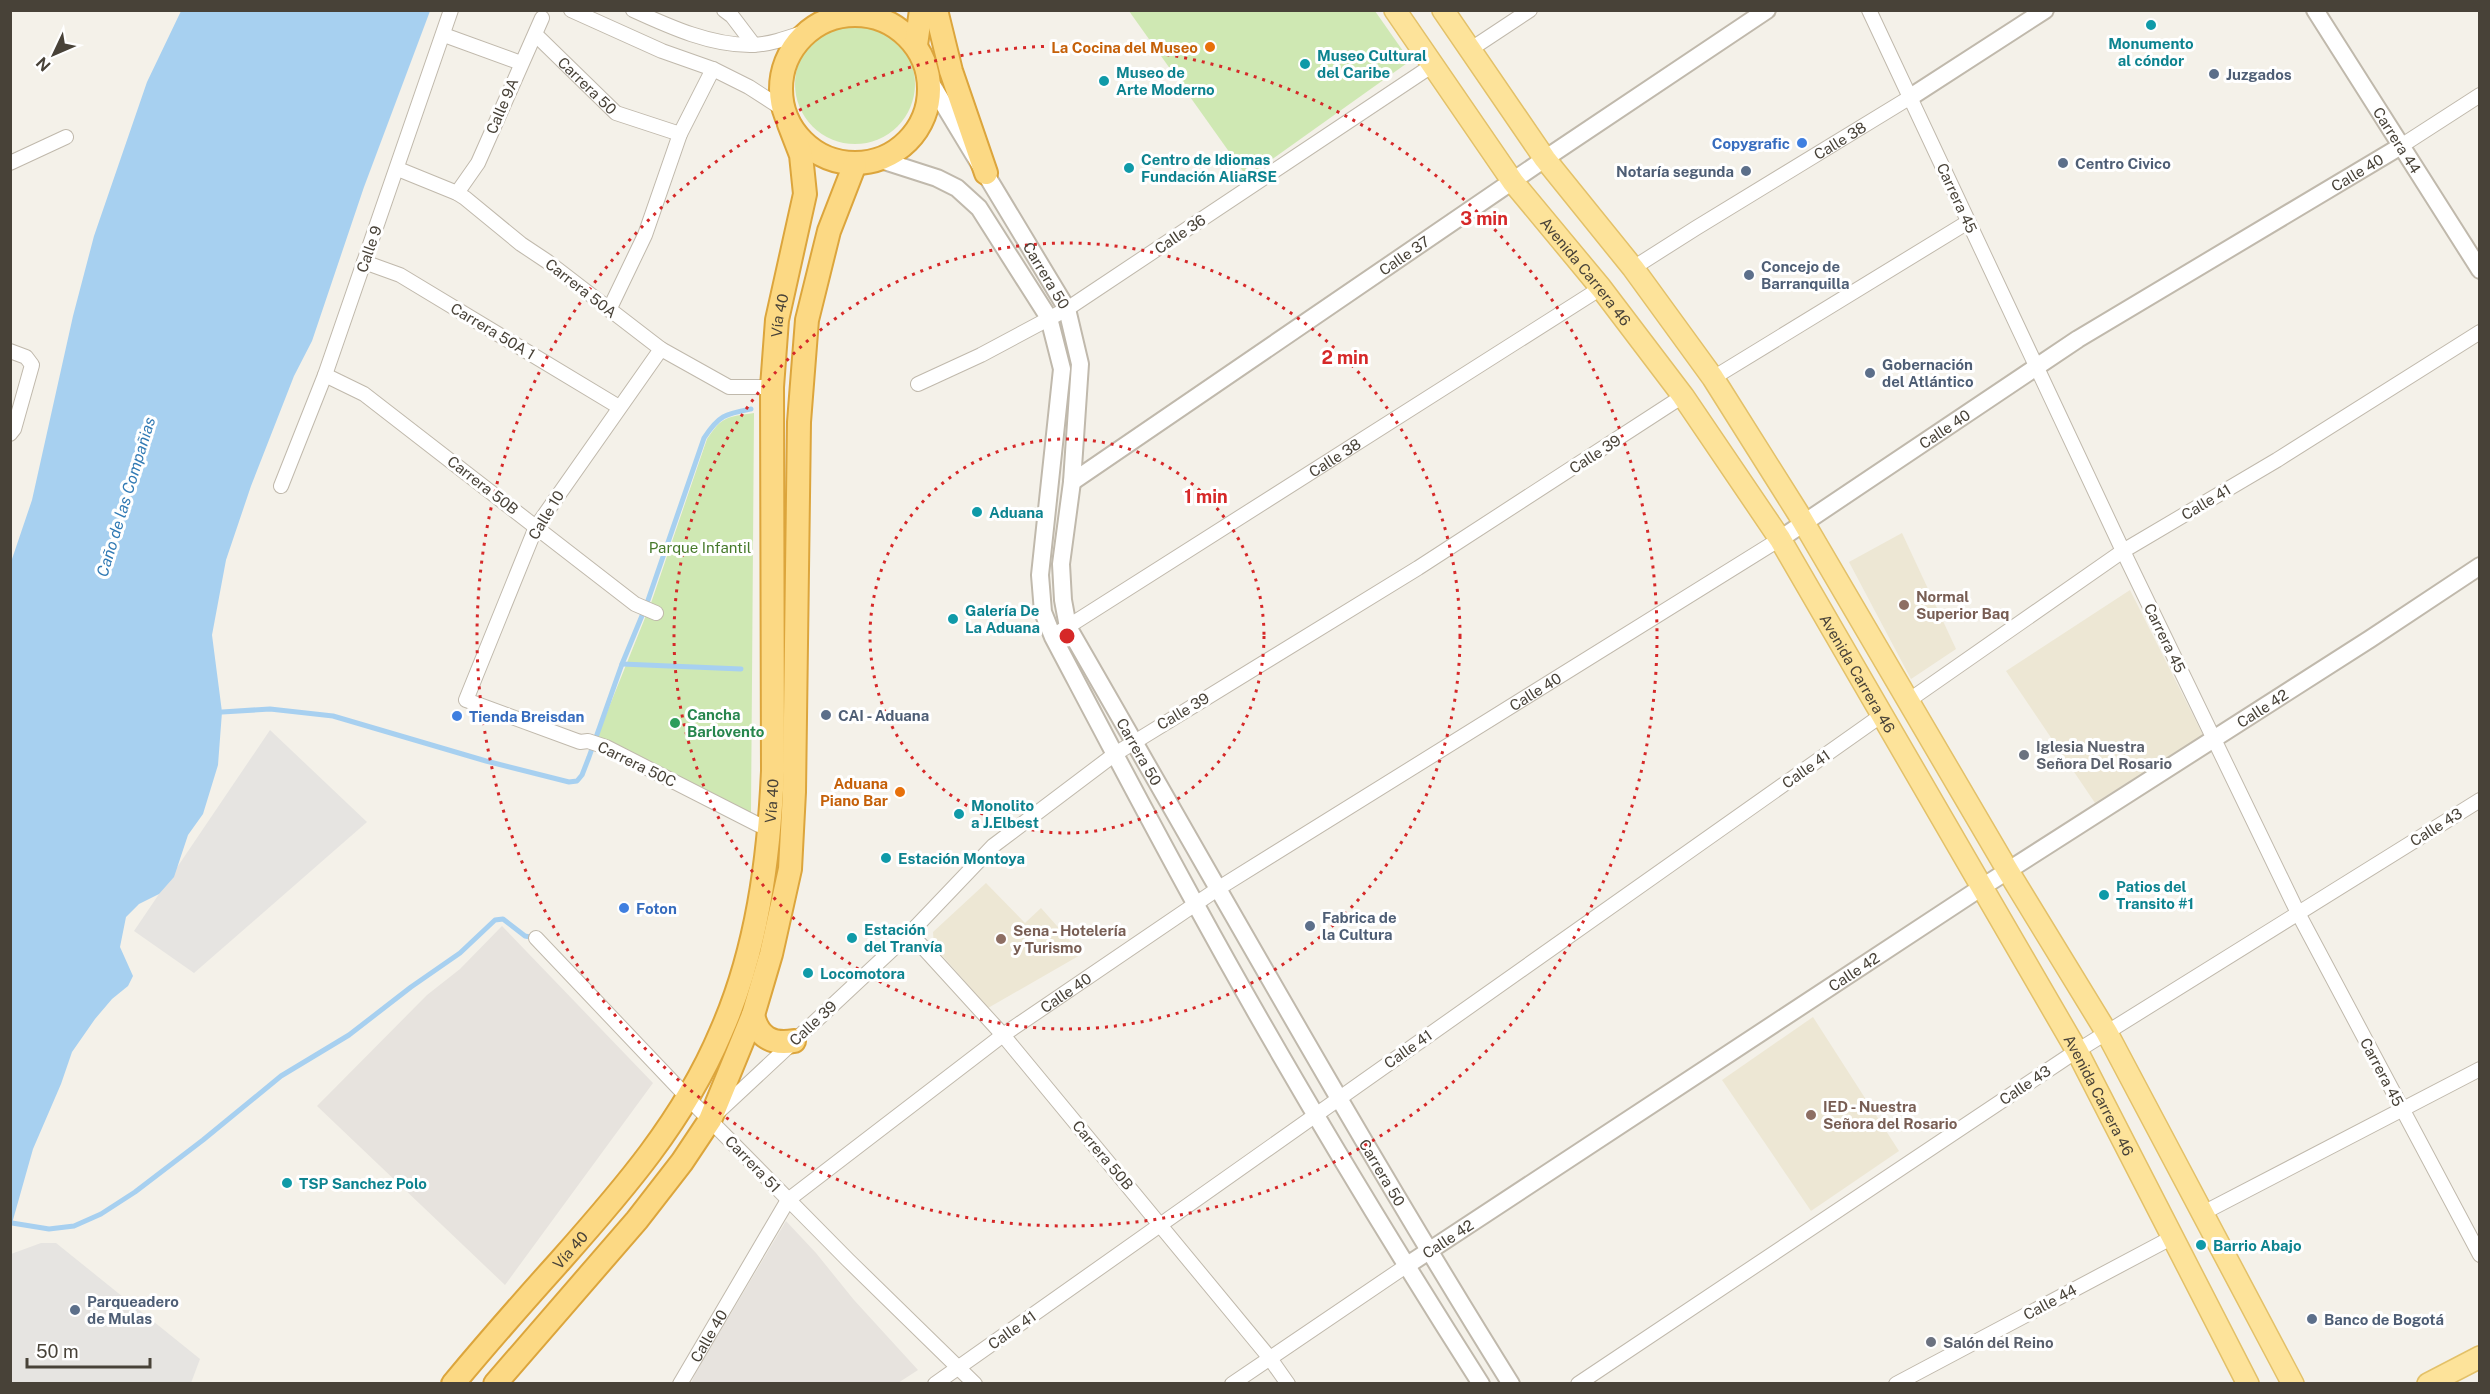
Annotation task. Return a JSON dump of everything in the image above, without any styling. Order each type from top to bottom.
[{"type":"highway","points":[[916,45],[921,10]]},
{"type":"highway","points":[[936,10],[951,71],[986,172]]},
{"type":"highway","points":[[841,16],[872,17],[901,30],[916,45],[925,62],[929,80],[929,100],[924,119],[914,136],[899,150],[881,160],[855,164],[835,161],[817,153],[801,140],[786,117],[780,92],[784,67],[796,44],[821,21],[841,16]]},
{"type":"highway","name":"Vía 40","points":[[453,1383],[616,1198],[658,1144],[688,1098],[722,1031],[745,965],[755,922],[770,828],[773,771],[772,387],[777,320],[804,194],[801,155],[786,117]]},
{"type":"highway","name":"Vía 40","points":[[495,1383],[637,1220],[682,1162],[710,1120],[753,1015],[771,954],[790,869],[795,792],[799,422],[807,320],[829,231],[855,164]]},
{"type":"highway","points":[[753,1015],[755,1026],[771,1041],[782,1043],[794,1041]]},
{"type":"main road","name":"Avenida Carrera 46","points":[[1395,10],[1513,182],[1602,288],[1683,396],[1780,539],[2077,1051],[2248,1383]]},
{"type":"main road","name":"Avenida Carrera 46","points":[[1443,10],[1545,159],[1634,268],[1713,378],[1804,524],[2008,871],[2107,1033],[2293,1383]]},
{"type":"main road","points":[[2428,1383],[2480,1357]]},
{"type":"street","name":"Calle 9","points":[[281,486],[325,375],[444,36],[451,10]]},
{"type":"street","points":[[571,10],[662,51],[713,69],[750,87],[786,117]]},
{"type":"street","points":[[633,10],[674,28],[727,43],[754,45],[781,40],[821,21]]},
{"type":"street","points":[[724,10],[732,16],[754,45]]},
{"type":"street","points":[[1471,49],[1530,10]]},
{"type":"street","name":"Calle 37","points":[[1072,482],[1767,10]]},
{"type":"street","name":"Carrera 45","points":[[1869,10],[2123,551],[2298,913],[2480,1255]]},
{"type":"street","name":"Calle 38","points":[[1634,268],[1909,98],[2044,10]]},
{"type":"street","name":"Carrera 44","points":[[2315,10],[2480,270]]},
{"type":"street","name":"Calle 9A","points":[[457,193],[478,162],[542,18]]},
{"type":"street","name":"Carrera 50","points":[[536,35],[616,112],[680,134]]},
{"type":"street","points":[[444,36],[521,63]]},
{"type":"street","name":"Calle 36","points":[[918,384],[981,355],[1067,309],[1433,65]]},
{"type":"street","points":[[609,310],[645,235],[680,134],[713,69]]},
{"type":"street","name":"Carrera 50","points":[[929,80],[1067,309],[1080,364],[1072,482],[1061,564],[1063,600],[1068,627],[1338,1099],[1429,1252],[1511,1383]]},
{"type":"street","name":"Calle 40","points":[[680,1383],[788,1200],[1003,1035],[1219,888],[1804,524],[1837,499],[2037,365],[2401,146],[2480,95]]},
{"type":"street","points":[[10,163],[66,137]]},
{"type":"street","name":"Carrera 50","points":[[881,160],[938,178],[957,188],[979,208],[1049,318],[1062,369],[1040,575],[1043,612],[1052,635],[1195,904],[1315,1114],[1406,1266],[1481,1383]]},
{"type":"street","name":"Carrera 50A","points":[[398,169],[457,193],[661,349],[729,387],[772,387]]},
{"type":"street","points":[[1713,378],[1968,222]]},
{"type":"street","name":"Carrera 50A 1","points":[[364,262],[400,275],[619,407]]},
{"type":"street","name":"Calle 38","points":[[1052,635],[1602,288]]},
{"type":"street","name":"Calle 41","points":[[1908,701],[2123,551],[2277,460],[2480,332]]},
{"type":"street","name":"Calle 10","points":[[466,700],[536,527],[661,349]]},
{"type":"street","points":[[10,351],[27,357],[32,365],[14,429],[10,434]]},
{"type":"street","name":"Carrera 50B","points":[[325,375],[364,394],[637,605],[656,613]]},
{"type":"street","name":"Calle 39","points":[[710,1120],[910,933],[993,846],[1115,754],[1418,568],[1683,396]]},
{"type":"street","name":"Calle 42","points":[[1232,1383],[1983,887],[2480,566]]},
{"type":"street","name":"Carrera 50C","points":[[466,700],[580,742],[588,741],[606,747],[759,825],[770,828]]},
{"type":"street","name":"Calle 41","points":[[935,1383],[1882,715]]},
{"type":"street","name":"Calle 43","points":[[1578,1383],[2077,1051],[2480,800]]},
{"type":"street","name":"Carrera 50B","points":[[910,933],[1003,1035],[1161,1225],[1288,1383]]},
{"type":"street","name":"Carrera 51","points":[[536,938],[788,1200],[975,1383]]},
{"type":"street","points":[[2203,1213],[2401,1108],[2480,1069]]},
{"type":"street","name":"Calle 44","points":[[1896,1383],[2173,1237]]},
{"type":"shaded area","name":"Normal Superior Baq","points":[[1902,533],[1956,649],[1911,679],[1849,562]]},
{"type":"shaded area","points":[[2130,590],[2203,735],[2095,803],[2006,671]]},
{"type":"shaded area","points":[[270,730],[367,822],[194,973],[134,931]]},
{"type":"shaded area","name":"Sena - Hotelería y Turismo","points":[[986,883],[1025,923],[1041,908],[1082,954],[988,1008],[934,946],[933,932]]},
{"type":"shaded area","points":[[502,926],[653,1083],[505,1285],[317,1106],[427,995],[460,969]]},
{"type":"shaded area","name":"IED - Nuestra Señora del Rosario","points":[[1813,1017],[1899,1151],[1811,1211],[1722,1080]]},
{"type":"shaded area","points":[[786,1221],[918,1370],[898,1383],[691,1383]]},
{"type":"shaded area","name":"Parqueadero de Mulas","points":[[41,1243],[56,1243],[200,1359],[191,1383],[11,1383],[11,1254]]},
{"type":"green space","points":[[1129,11],[1375,11],[1410,61],[1247,177]]},
{"type":"green space","points":[[855,24],[878,29],[897,42],[910,61],[915,84],[910,107],[897,126],[878,139],[855,144],[832,139],[813,126],[800,107],[795,84],[800,61],[813,42],[832,29]]},
{"type":"green space","name":"Parque Infantil","points":[[754,413],[751,813],[595,742],[651,603],[707,439],[726,419]]},
{"type":"water","name":"Caño de las Compañias","points":[[181,11],[430,11],[364,187],[312,341],[294,376],[251,486],[226,560],[212,635],[222,712],[218,765],[203,814],[188,835],[174,877],[159,894],[139,904],[126,917],[120,947],[133,976],[128,986],[112,999],[95,1019],[72,1052],[33,1149],[11,1227],[11,562],[32,500],[73,316],[94,236],[147,82]]},
{"type":"waterway","points":[[222,712],[270,709],[333,716],[486,761],[569,782],[577,781],[582,775],[622,664],[646,606],[704,438],[714,424],[723,417],[751,409]]},
{"type":"waterway","points":[[622,664],[741,669]]},
{"type":"waterway","points":[[12,1223],[49,1229],[74,1226],[101,1214],[135,1192],[203,1140],[281,1076],[349,1035],[460,953],[495,920],[503,919],[525,936],[535,938]]},
{"type":"place","name":"Monumento al cóndor","points":[[2151,25]]},
{"type":"place","name":"La Cocina del Museo","points":[[1210,47]]},
{"type":"place","name":"Museo Cultural del Caribe","points":[[1305,64]]},
{"type":"place","name":"Juzgados","points":[[2214,74]]},
{"type":"place","name":"Museo de Arte Moderno","points":[[1104,81]]},
{"type":"place","name":"Copygrafic","points":[[1802,143]]},
{"type":"place","name":"Centro Civico","points":[[2063,163]]},
{"type":"place","name":"Centro de Idiomas Fundación AliaRSE","points":[[1129,168]]},
{"type":"place","name":"Notaría segunda","points":[[1746,171]]},
{"type":"place","name":"Concejo de Barranquilla","points":[[1749,275]]},
{"type":"place","name":"Gobernación del Atlántico","points":[[1870,373]]},
{"type":"place","name":"Aduana","points":[[977,512]]},
{"type":"place","name":"Normal Superior Baq","points":[[1904,605]]},
{"type":"place","name":"Galería De La Aduana","points":[[953,619]]},
{"type":"place","name":"CAI - Aduana","points":[[826,715]]},
{"type":"place","name":"Tienda Breisdan","points":[[457,716]]},
{"type":"place","name":"Cancha Barlovento","points":[[675,723]]},
{"type":"place","name":"Iglesia Nuestra Señora Del Rosario","points":[[2024,755]]},
{"type":"place","name":"Aduana Piano Bar","points":[[900,792]]},
{"type":"place","name":"Monolito a J.Elbest","points":[[959,814]]},
{"type":"place","name":"Estación Montoya","points":[[886,858]]},
{"type":"place","name":"Patios del Transito #1","points":[[2104,895]]},
{"type":"place","name":"Foton","points":[[624,908]]},
{"type":"place","name":"Fabrica de la Cultura","points":[[1310,926]]},
{"type":"place","name":"Estación del Tranvía","points":[[852,938]]},
{"type":"place","name":"Sena - Hotelería y Turismo","points":[[1001,939]]},
{"type":"place","name":"Locomotora","points":[[808,973]]},
{"type":"place","name":"IED - Nuestra Señora del Rosario","points":[[1811,1115]]},
{"type":"place","name":"TSP Sanchez Polo","points":[[287,1183]]},
{"type":"place","name":"Barrio Abajo","points":[[2201,1245]]},
{"type":"place","name":"Parqueadero de Mulas","points":[[75,1310]]},
{"type":"place","name":"Banco de Bogotá","points":[[2312,1319]]},
{"type":"place","name":"Salón del Reino","points":[[1931,1342]]}]
